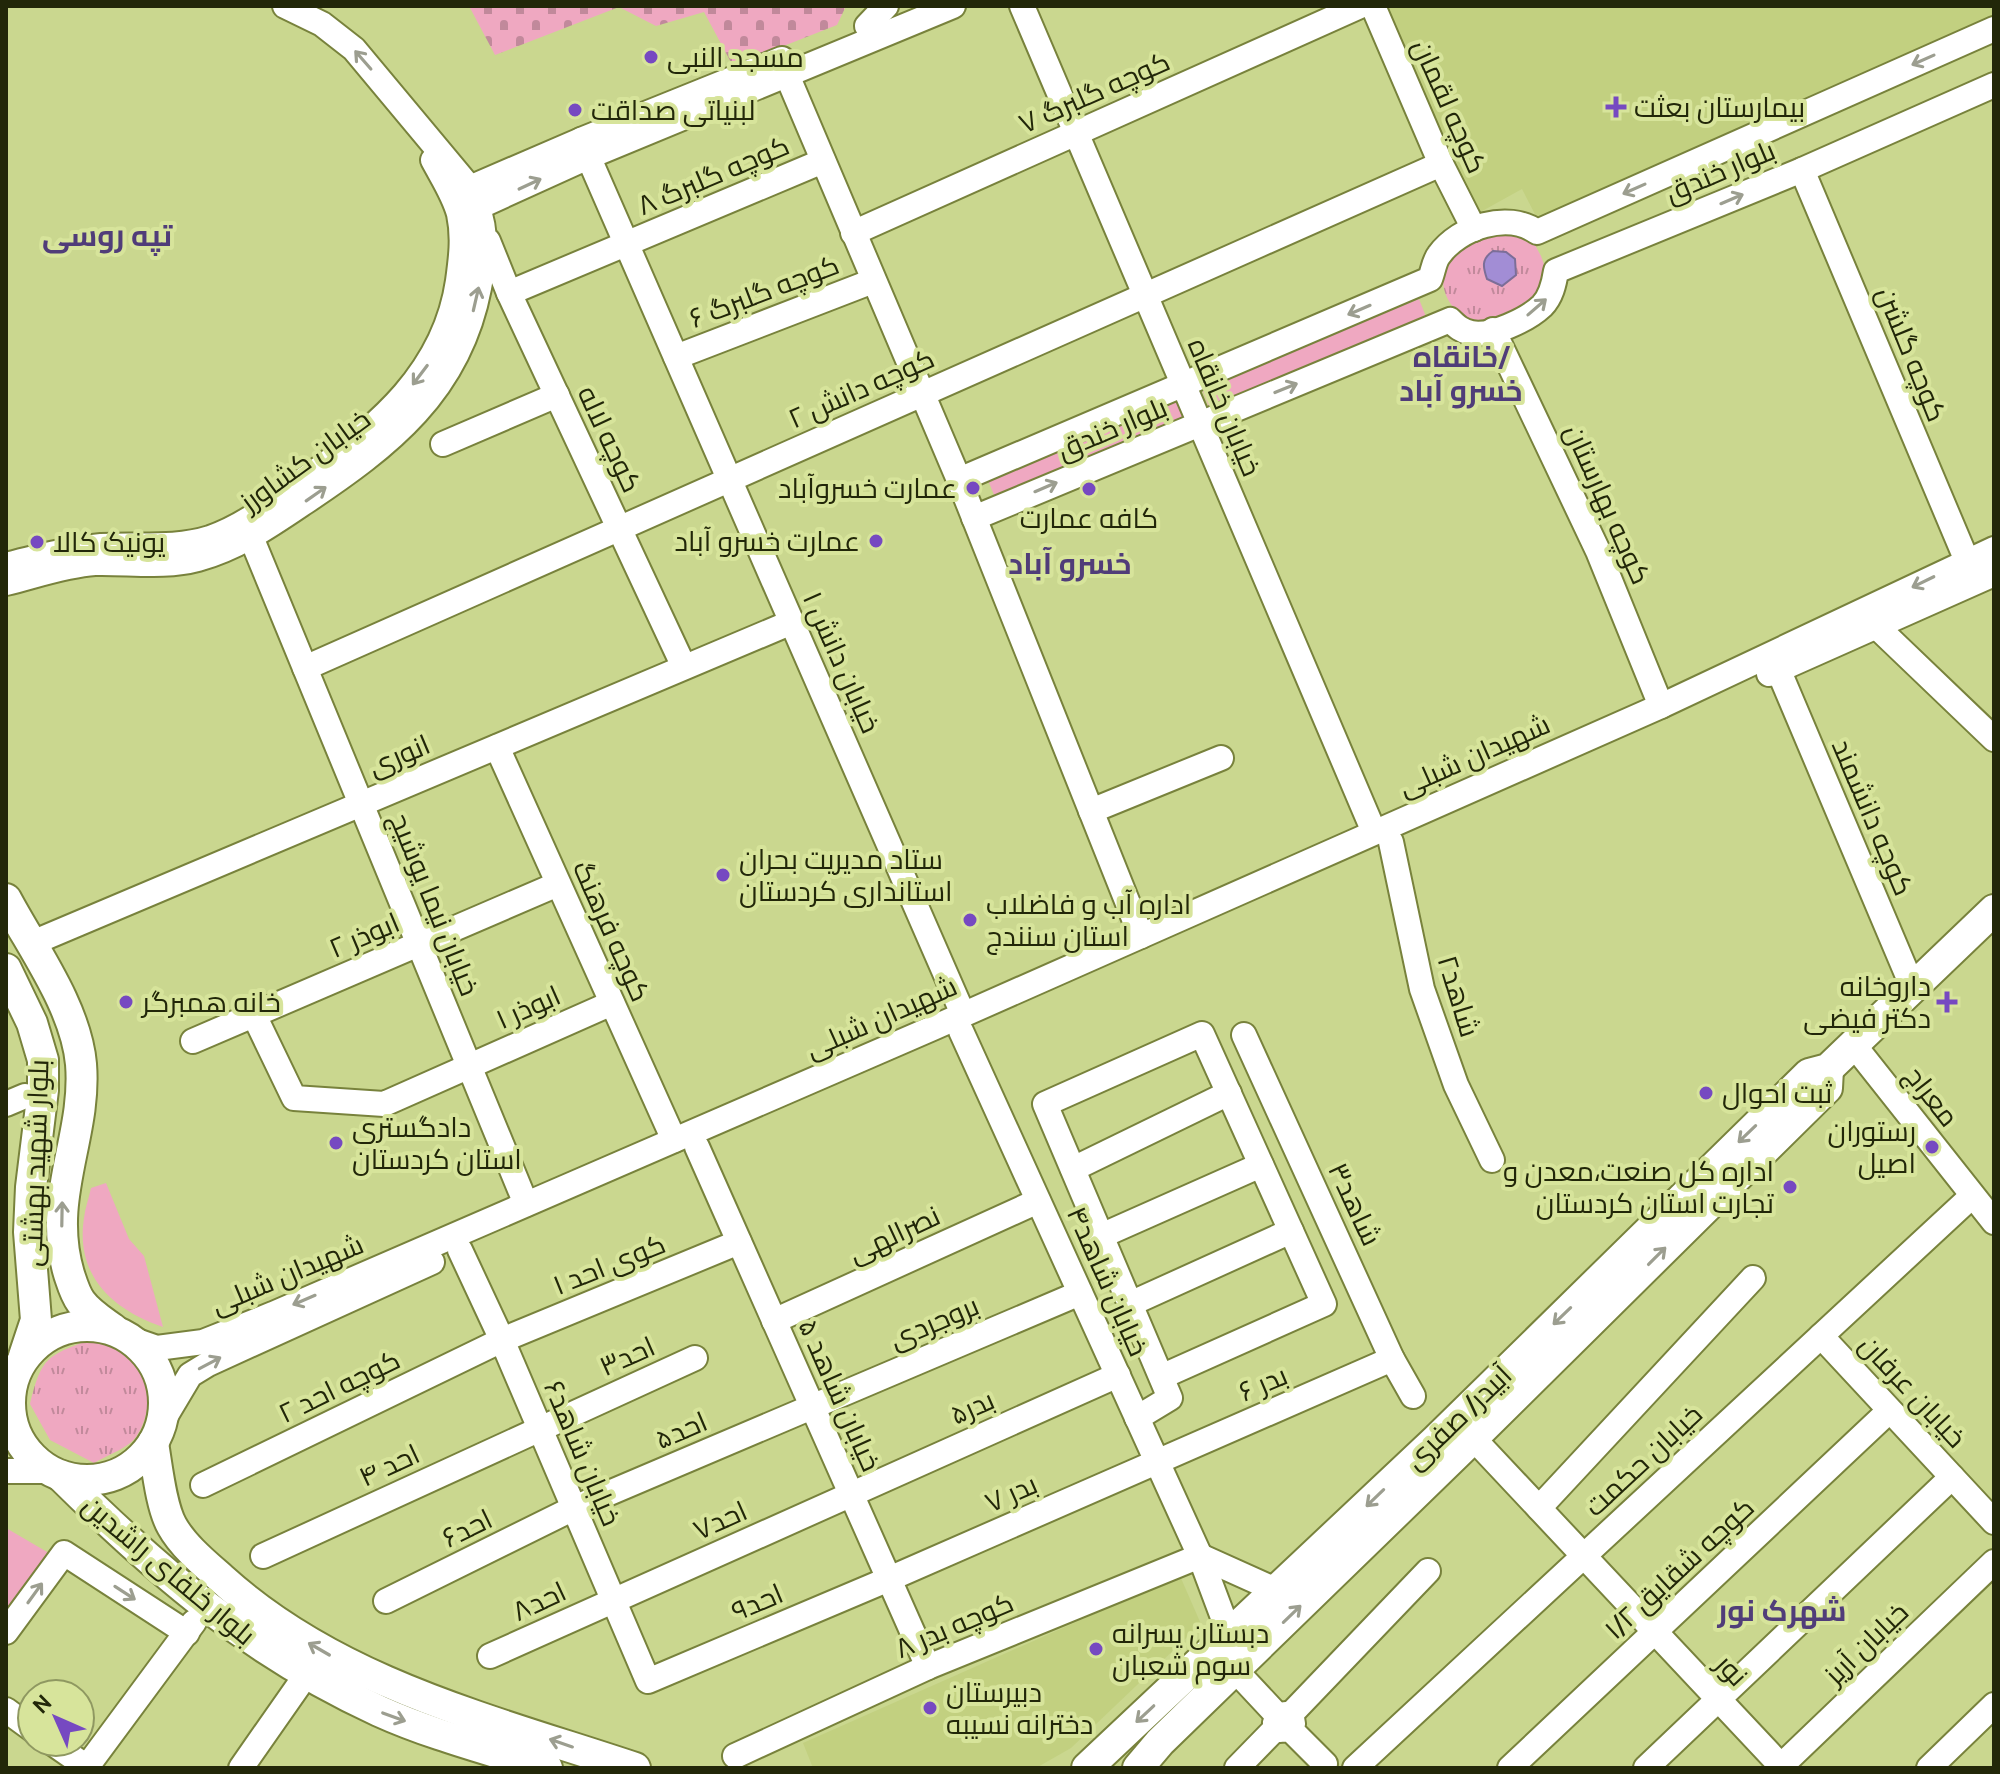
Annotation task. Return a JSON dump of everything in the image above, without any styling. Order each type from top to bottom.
[{"type":"main road","name":"بلوار شهید بهشتی","points":[[6,899],[62,1000],[76,1035],[81,1064],[80,1100],[64,1181],[61,1216],[66,1263],[81,1302],[123,1335]]},
{"type":"main road","name":"آبیدر/ صفری","points":[[1087,1768],[1278,1591],[1809,1074],[1828,1069],[1994,910]]},
{"type":"main road","name":"بلوار شهید بهشتی","points":[[6,969],[32,1023],[43,1060],[43,1090],[31,1187],[29,1232],[36,1320],[22,1361]]},
{"type":"main road","name":"آبیدر/ صفری","points":[[1138,1768],[1160,1742],[1827,1088],[1828,1069]]},
{"type":"main road","points":[[31,1266],[36,1275],[44,1279],[53,1277],[66,1263]]},
{"type":"main road","points":[[93,1325],[123,1335],[150,1356],[160,1377],[165,1399],[158,1432],[140,1459],[122,1471],[103,1478],[82,1480],[56,1473],[32,1457],[18,1438],[11,1416],[8,1399],[22,1361],[36,1345],[53,1333],[72,1327],[93,1325]]},
{"type":"main road","name":"بلوار خلفای راشدین","points":[[158,1432],[161,1489],[171,1526],[203,1562],[253,1608],[337,1660],[389,1685],[635,1768]]},
{"type":"main road","name":"بلوار خلفای راشدین","points":[[56,1473],[206,1607],[306,1675],[382,1713],[547,1768]]},
{"type":"main road","points":[[139,1550],[137,1541],[146,1526],[163,1522],[171,1526]]},
{"type":"street","points":[[285,6],[322,24]]},
{"type":"street","points":[[304,6],[354,49],[412,121],[465,201],[916,6]]},
{"type":"street","points":[[867,26],[886,6]]},
{"type":"street","points":[[585,148],[787,75],[953,6]]},
{"type":"street","name":"خیابان خانقاه","points":[[1022,6],[1200,423],[1382,837]]},
{"type":"street","name":"کوچه گلبرگ ۷","points":[[853,233],[1360,6]]},
{"type":"street","name":"کوچه لقمان","points":[[1373,6],[1441,164],[1474,229]]},
{"type":"street","name":"بلوار خندق","points":[[959,480],[1430,279],[1437,257],[1474,229],[1512,221],[1528,225],[1537,232],[1994,29]]},
{"type":"street","points":[[787,75],[959,480],[1141,936]]},
{"type":"street","name":"بلوار خندق","points":[[974,518],[1450,320],[1460,330],[1475,334],[1513,323],[1542,306],[1552,291],[1556,271],[1802,170],[1994,85]]},
{"type":"street","name":"خیابان دانش ۱","points":[[585,148],[792,622],[962,1023]]},
{"type":"street","name":"کوچه گلبرگ ۸","points":[[509,293],[823,161]]},
{"type":"street","name":"کوچه دانش ۲","points":[[305,668],[1441,164]]},
{"type":"street","name":"کوچه گلشن","points":[[1802,170],[1983,578]]},
{"type":"street","name":"خیابان کشاورز","points":[[6,583],[75,565],[166,563],[197,559],[347,472],[414,415],[437,390],[453,366],[468,331],[482,272],[485,235],[465,201]]},
{"type":"street","name":"خیابان کشاورز","points":[[6,565],[64,550],[186,544],[247,530],[373,427],[397,404],[425,369],[444,334],[456,296],[465,201]]},
{"type":"street","name":"کوچه لاله","points":[[485,235],[509,293],[684,667]]},
{"type":"street","name":"کوچه گلبرگ ۶","points":[[676,357],[873,281]]},
{"type":"street","name":"کوچه بهارستان","points":[[1493,330],[1598,551],[1661,706]]},
{"type":"street","points":[[443,444],[557,395]]},
{"type":"street","name":"خیابان نیما یوشیج","points":[[247,530],[526,1204]]},
{"type":"street","name":"شهیدان شبلی","points":[[962,1023],[1141,936],[1778,669],[1983,578],[1994,549]]},
{"type":"street","name":"شهیدان شبلی","points":[[123,1335],[157,1348],[242,1338],[460,1250],[685,1144],[1382,837],[1661,706],[1983,578]]},
{"type":"street","name":"انوری","points":[[30,944],[792,622]]},
{"type":"street","points":[[1876,626],[1994,739]]},
{"type":"street","name":"کوچه دانشمند","points":[[1778,669],[1913,988]]},
{"type":"street","name":"کوچه فرهنگ","points":[[497,747],[612,1003],[685,1144]]},
{"type":"street","points":[[1091,811],[1221,758]]},
{"type":"street","name":"شاهد۲","points":[[1382,837],[1422,989],[1456,1085],[1492,1160]]},
{"type":"street","name":"ابوذر ۲","points":[[193,1041],[558,884]]},
{"type":"street","name":"ابوذر ۱","points":[[254,1015],[294,1098],[384,1104],[612,1003]]},
{"type":"street","name":"خیابان شاهد۴","points":[[962,1023],[1038,1201],[1200,1556],[1230,1636]]},
{"type":"street","points":[[1137,1418],[1170,1398],[1161,1377],[1101,1236],[1073,1169],[1045,1104],[1202,1034],[1324,1304],[1161,1377]]},
{"type":"street","name":"شاهد۳","points":[[1244,1035],[1392,1359],[1413,1396]]},
{"type":"street","name":"معراج","points":[[1853,1044],[1986,1208]]},
{"type":"street","points":[[1073,1169],[1229,1093]]},
{"type":"street","name":"شهیدان شبلی","points":[[158,1432],[190,1375],[242,1338],[526,1204],[685,1144]]},
{"type":"street","name":"خیابان شاهد ۵","points":[[685,1144],[739,1242],[928,1667]]},
{"type":"street","points":[[1101,1236],[1261,1165]]},
{"type":"street","name":"نصرالهی","points":[[774,1321],[1038,1201]]},
{"type":"street","name":"خیابان حکمت","points":[[1355,1768],[1821,1336],[1986,1208]]},
{"type":"street","points":[[1130,1304],[1291,1231]]},
{"type":"street","name":"کوی احد ۱","points":[[502,1340],[739,1242]]},
{"type":"street","name":"خیابان شاهد۶","points":[[460,1250],[502,1340],[648,1681]]},
{"type":"street","points":[[1539,1508],[1753,1278]]},
{"type":"street","name":"بروجردی","points":[[812,1406],[1080,1293]]},
{"type":"street","name":"خیابان عرفان","points":[[1821,1336],[1994,1522]]},
{"type":"street","name":"کوچه احد ۲","points":[[203,1485],[502,1340]]},
{"type":"street","name":"احد۳","points":[[540,1429],[695,1358]]},
{"type":"street","name":"بدر ۶","points":[[1157,1461],[1392,1359]]},
{"type":"street","name":"بدر۵","points":[[851,1494],[1118,1375]]},
{"type":"street","name":"احد۵","points":[[574,1508],[812,1406]]},
{"type":"street","name":"کوچه شقایق ۱/۲","points":[[1510,1768],[1889,1411]]},
{"type":"street","name":"احد ۴","points":[[263,1556],[540,1429]]},
{"type":"street","name":"نور","points":[[1473,1438],[1781,1767]]},
{"type":"street","name":"بدر ۷","points":[[889,1579],[1157,1461]]},
{"type":"street","points":[[6,1471],[56,1473]]},
{"type":"street","points":[[1646,1768],[1952,1477]]},
{"type":"street","name":"احد۷","points":[[613,1600],[851,1494]]},
{"type":"street","name":"احد۶","points":[[386,1601],[574,1508]]},
{"type":"street","points":[[6,1632],[64,1553],[187,1633]]},
{"type":"street","points":[[1200,1556],[1278,1591]]},
{"type":"street","name":"کوچه بدر ۸","points":[[735,1756],[928,1667],[1200,1556]]},
{"type":"street","name":"خیابان آریز","points":[[1781,1767],[1994,1562]]},
{"type":"street","points":[[1237,1768],[1428,1571]]},
{"type":"street","name":"احد۹","points":[[648,1681],[889,1579]]},
{"type":"street","name":"احد۸","points":[[490,1656],[613,1600]]},
{"type":"street","points":[[86,1767],[206,1607]]},
{"type":"street","points":[[1235,1670],[1325,1764]]},
{"type":"street","points":[[241,1768],[306,1675]]},
{"type":"street","points":[[1929,1768],[1994,1705]]},
{"type":"shaded area","name":"بیمارستان بعثت","points":[[1385,6],[1994,6],[1994,24],[1539,222],[1522,189],[1475,215]]},
{"type":"shaded area","points":[[1493,251],[1506,252],[1515,259],[1516,275],[1502,286],[1487,279],[1484,264]]},
{"type":"shaded area","name":"دبستان پسرانه سوم شعبان","points":[[1180,1576],[1201,1624],[1071,1748],[1036,1768],[813,1768],[803,1743]]},
{"type":"green space","points":[[469,6],[846,6],[837,25],[733,66],[704,12],[656,26],[619,7],[495,55]]},
{"type":"green space","points":[[1512,230],[1529,234],[1548,276],[1533,303],[1523,309],[1489,321],[1470,318],[1455,309],[1446,296],[1443,280],[1446,263],[1457,247],[1476,235]]},
{"type":"green space","points":[[1419,299],[1430,327],[1212,415],[1201,386]]},
{"type":"green space","points":[[1177,395],[1189,423],[997,502],[985,473]]},
{"type":"green space","points":[[106,1183],[129,1239],[144,1256],[163,1327],[128,1311],[101,1288],[92,1273],[83,1239],[85,1214],[91,1188]]},
{"type":"green space","points":[[92,1339],[115,1345],[131,1357],[143,1378],[147,1402],[146,1414],[136,1437],[94,1463],[50,1440],[30,1404],[38,1376],[49,1360]]},
{"type":"green space","points":[[6,1528],[54,1556],[6,1621]]},
{"type":"place","name":"مسجد النبی","points":[[651,57]]},
{"type":"place","name":"بیمارستان بعثت","points":[[1616,107]]},
{"type":"place","name":"لبنیاتی ‌صداقت","points":[[575,110]]},
{"type":"place","name":"عمارت خسروآباد","points":[[973,488]]},
{"type":"place","name":"کافه عمارت","points":[[1089,489]]},
{"type":"place","name":"عمارت خسرو آباد","points":[[876,541]]},
{"type":"place","name":"یونیک کالا","points":[[37,542]]},
{"type":"place","name":"ستاد مدیریت بحران استانداری کردستان","points":[[723,875]]},
{"type":"place","name":"اداره آب و فاضلاب استان سنندج","points":[[970,920]]},
{"type":"place","name":"خانه همبرگر","points":[[126,1002]]},
{"type":"place","name":"داروخانه دکتر فیضی","points":[[1947,1002]]},
{"type":"place","name":"ثبت احوال","points":[[1706,1093]]},
{"type":"place","name":"دادگستری استان کردستان","points":[[336,1143]]},
{"type":"place","name":"رستوران اصیل","points":[[1932,1147]]},
{"type":"place","name":"اداره کل صنعت،معدن و تجارت استان کردستان","points":[[1790,1187]]},
{"type":"place","name":"دبستان پسرانه سوم شعبان","points":[[1096,1649]]},
{"type":"place","name":"دبیرستان دخترانه نسیبه","points":[[930,1708]]},
{"type":"district","name":"تپه روسی","points":[[107,236]]},
{"type":"district","name":"خانقاه/ خسرو آباد","points":[[1461,374]]},
{"type":"district","name":"خسرو آباد","points":[[1070,564]]},
{"type":"district","name":"شهرک نور","points":[[1782,1611]]}]
